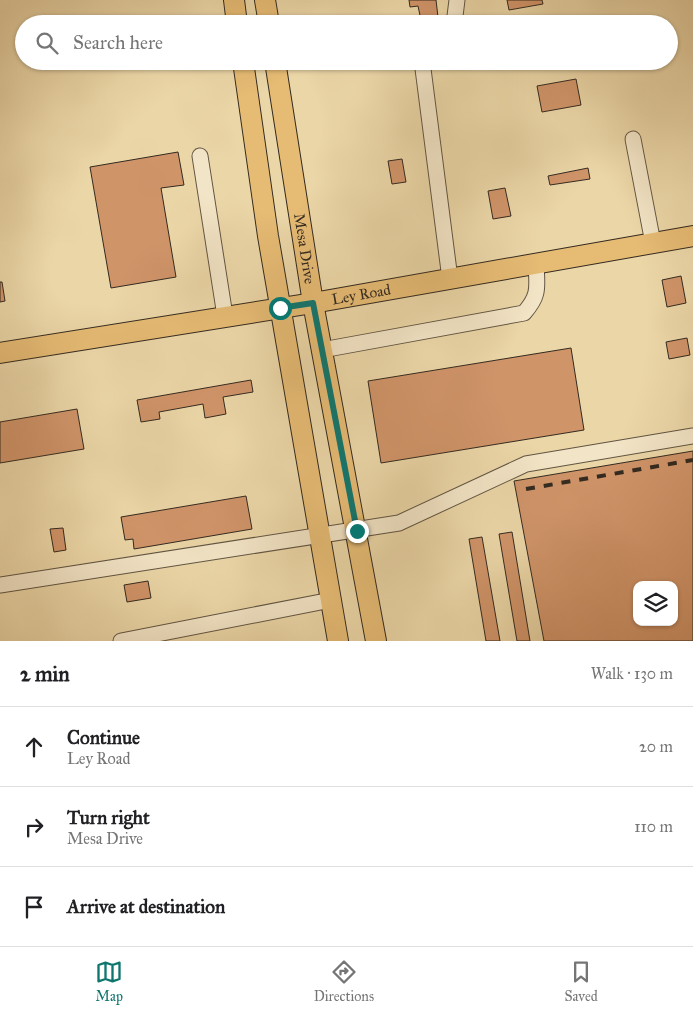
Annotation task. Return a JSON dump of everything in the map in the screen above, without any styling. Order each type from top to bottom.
[{"type":"main road","points":[[234,0],[236,15]]},
{"type":"main road","points":[[264,0],[267,15]]},
{"type":"main road","points":[[244,70],[280,308],[338,641]]},
{"type":"main road","name":"Mesa Drive","points":[[277,70],[313,303],[376,641]]},
{"type":"main road","points":[[252,115],[284,111]]},
{"type":"main road","name":"Ley Road","points":[[0,353],[313,303],[693,236]]},
{"type":"lane","points":[[455,15],[457,0]]},
{"type":"lane","points":[[422,70],[450,279]]},
{"type":"lane","points":[[633,139],[653,244]]},
{"type":"lane","points":[[200,156],[225,316]]},
{"type":"lane","points":[[322,350],[524,313],[535,301],[537,286],[536,264]]},
{"type":"lane","points":[[0,585],[399,523],[526,464],[693,436]]},
{"type":"lane","points":[[121,641],[331,600]]},
{"type":"building","points":[[409,0],[436,0],[438,15],[420,15],[418,6],[410,7]]},
{"type":"building","points":[[507,0],[542,0],[543,4],[509,10]]},
{"type":"building","points":[[576,79],[581,105],[542,112],[537,86]]},
{"type":"building","points":[[178,152],[184,185],[161,188],[176,277],[111,288],[90,167]]},
{"type":"building","points":[[402,159],[406,182],[392,184],[388,161]]},
{"type":"building","points":[[588,168],[590,179],[550,185],[548,176]]},
{"type":"building","points":[[505,188],[511,216],[493,219],[488,191]]},
{"type":"building","points":[[681,276],[686,303],[667,307],[662,280]]},
{"type":"building","points":[[0,282],[2,282],[5,301],[0,302]]},
{"type":"building","points":[[687,338],[690,355],[669,359],[666,342]]},
{"type":"building","points":[[571,348],[584,430],[381,463],[368,381]]},
{"type":"building","points":[[251,380],[253,392],[223,397],[226,414],[205,418],[203,404],[159,412],[160,419],[141,422],[137,400]]},
{"type":"building","points":[[77,409],[84,449],[0,463],[0,422]]},
{"type":"building","points":[[693,451],[693,641],[544,641],[514,481]]},
{"type":"building","points":[[246,496],[252,529],[134,549],[133,539],[125,540],[121,517]]},
{"type":"building","points":[[63,528],[66,550],[54,552],[50,529]]},
{"type":"building","points":[[512,532],[530,641],[517,641],[499,534]]},
{"type":"building","points":[[482,537],[500,641],[486,641],[469,539]]},
{"type":"building","points":[[148,581],[151,598],[127,602],[124,585]]},
{"type":"railway","points":[[526,489],[693,460]]},
{"type":"route","points":[[280,308],[313,303],[357,531]]}]
